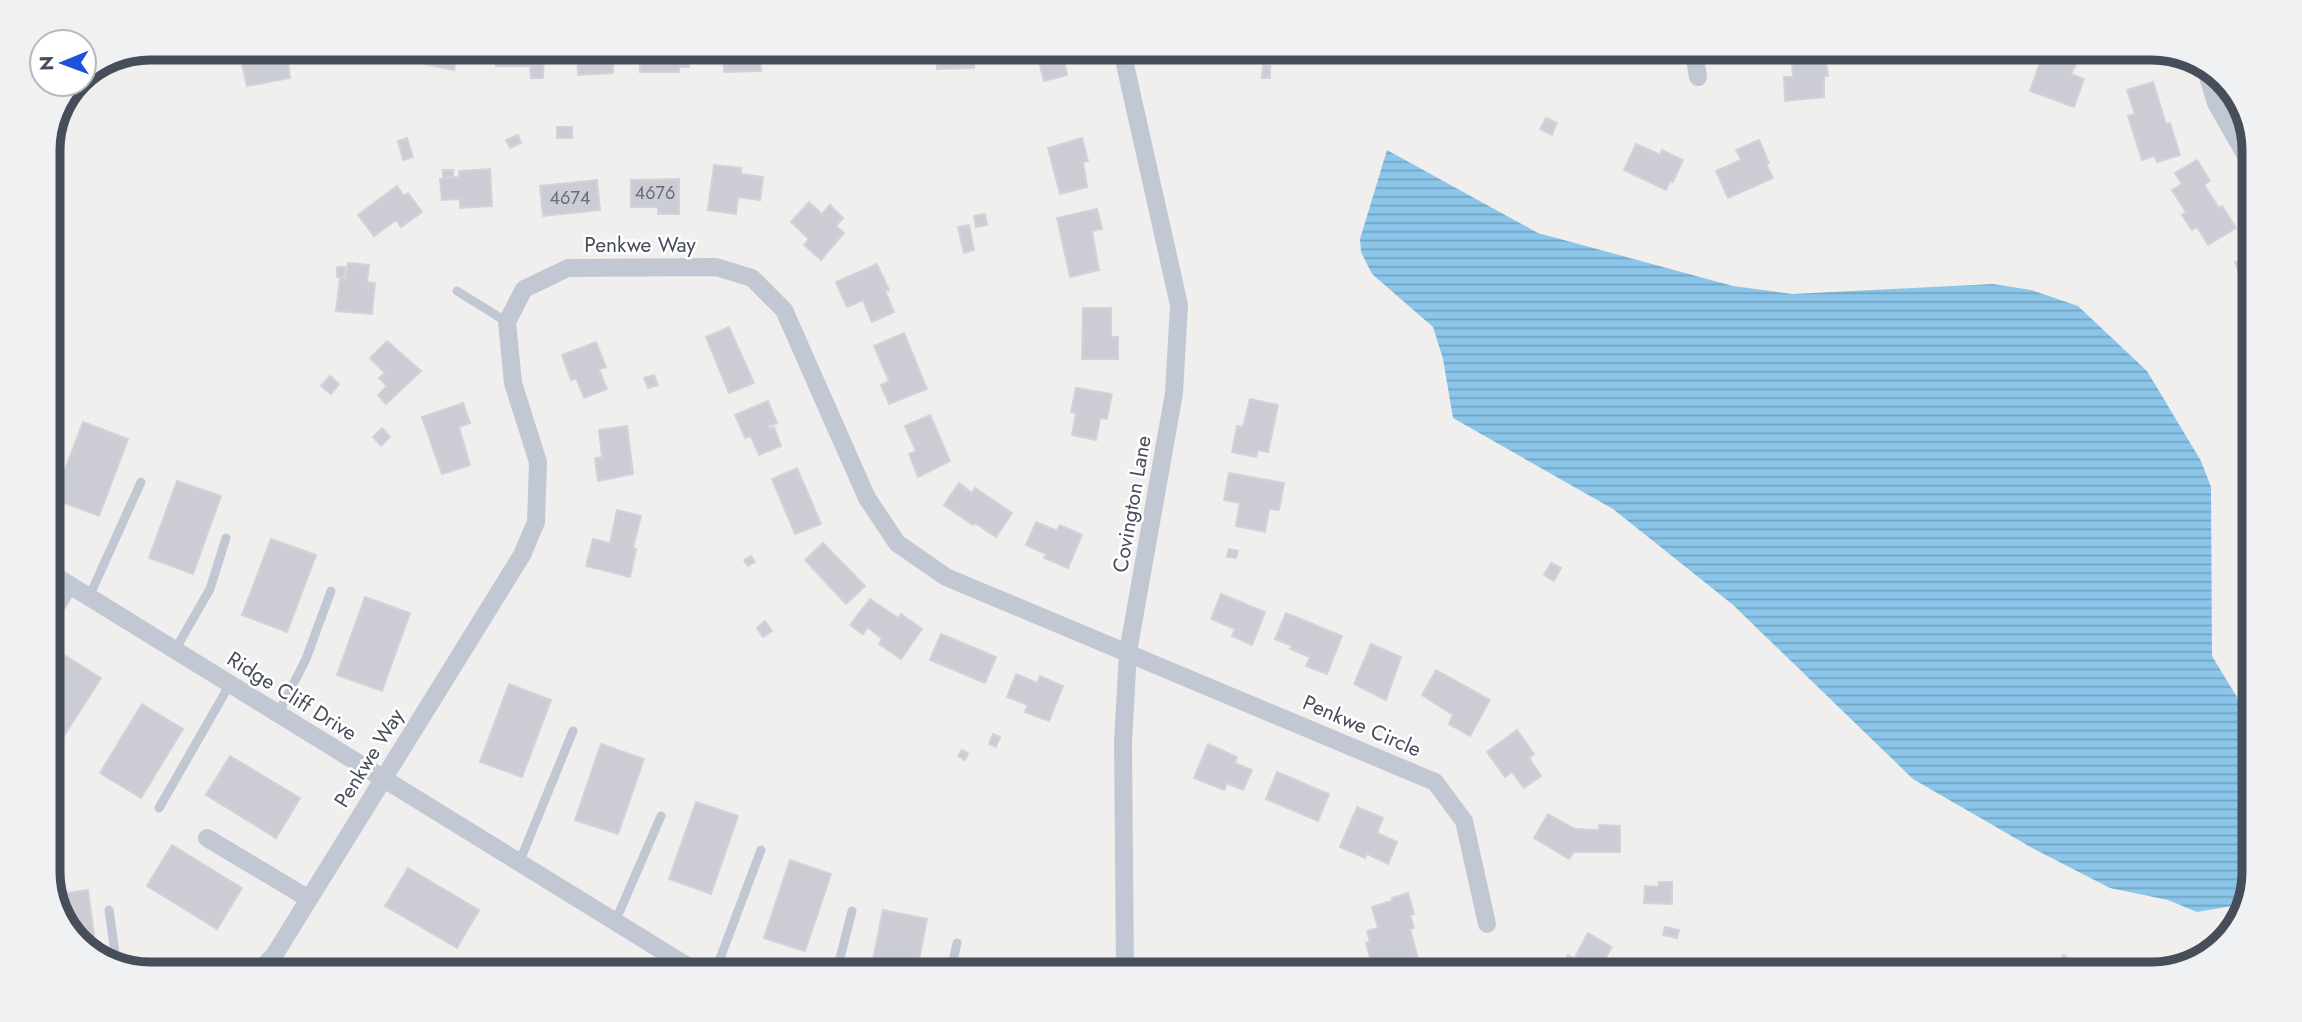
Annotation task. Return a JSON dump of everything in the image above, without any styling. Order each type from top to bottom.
[{"type":"street","name":"Covington Lane","points":[[1124,59],[1179,305],[1174,393],[1128,652],[1123,742],[1125,962]]},
{"type":"street","points":[[1695,59],[1698,77]]},
{"type":"street","points":[[2209,80],[2216,103],[2242,149]]},
{"type":"street","name":"Penkwe Way","points":[[268,962],[522,555],[536,522],[538,462],[513,383],[507,322],[524,289],[568,268],[716,267],[752,278],[784,310],[867,498],[897,543],[946,577],[1128,652]]},
{"type":"street","name":"Ridge Cliff Drive","points":[[60,579],[681,962]]},
{"type":"street","name":"Penkwe Circle","points":[[1128,652],[1435,782],[1464,821],[1488,924]]},
{"type":"street","points":[[207,838],[309,899]]},
{"type":"lane","points":[[457,291],[507,322]]},
{"type":"lane","points":[[89,597],[141,482]]},
{"type":"lane","points":[[175,650],[210,589],[226,538]]},
{"type":"lane","points":[[60,609],[74,587]]},
{"type":"lane","points":[[278,714],[306,659],[331,591]]},
{"type":"lane","points":[[159,808],[230,684]]},
{"type":"lane","points":[[519,863],[573,730]]},
{"type":"lane","points":[[615,922],[662,816]]},
{"type":"lane","points":[[719,962],[761,850]]},
{"type":"lane","points":[[109,911],[115,956]]},
{"type":"lane","points":[[839,962],[852,911]]},
{"type":"lane","points":[[953,962],[957,943]]},
{"type":"water","points":[[1387,150],[1538,233],[1733,286],[1792,294],[1993,284],[2031,290],[2078,306],[2147,371],[2201,461],[2211,487],[2212,656],[2242,705],[2242,872],[2237,902],[2232,906],[2197,912],[2168,900],[2110,888],[2034,849],[1913,779],[1732,604],[1613,509],[1453,418],[1443,359],[1433,327],[1372,274],[1361,252],[1360,239]]},
{"type":"building","points":[[287,59],[290,78],[247,86],[241,60]]},
{"type":"building","points":[[420,59],[456,59],[454,70],[419,63]]},
{"type":"building","points":[[496,59],[544,59],[543,78],[531,78],[530,66],[496,66]]},
{"type":"building","points":[[577,59],[613,59],[613,73],[578,75]]},
{"type":"building","points":[[640,59],[689,59],[689,67],[679,67],[679,72],[640,72]]},
{"type":"building","points":[[723,59],[760,59],[761,71],[724,72]]},
{"type":"building","points":[[839,59],[839,62],[789,60]]},
{"type":"building","points":[[936,59],[974,59],[974,68],[937,69]]},
{"type":"building","points":[[1038,59],[1064,59],[1067,75],[1044,81]]},
{"type":"building","points":[[1826,59],[1828,76],[1824,76],[1824,97],[1785,101],[1784,77],[1793,77],[1792,61]]},
{"type":"building","points":[[2041,59],[2063,59],[2076,64],[2071,74],[2084,79],[2074,107],[2030,91]]},
{"type":"building","points":[[1263,65],[1270,66],[1270,78],[1262,78]]},
{"type":"building","points":[[2153,82],[2166,124],[2170,123],[2180,155],[2157,162],[2155,156],[2142,160],[2128,116],[2135,114],[2127,90]]},
{"type":"building","points":[[1546,118],[1557,123],[1552,135],[1540,129]]},
{"type":"building","points":[[557,127],[572,127],[572,138],[557,138]]},
{"type":"building","points":[[518,135],[521,143],[510,148],[506,140]]},
{"type":"building","points":[[407,138],[413,157],[403,160],[398,141]]},
{"type":"building","points":[[1082,138],[1088,161],[1083,162],[1087,187],[1060,194],[1048,148]]},
{"type":"building","points":[[1759,140],[1773,178],[1728,198],[1716,171],[1741,160],[1736,150]]},
{"type":"building","points":[[1636,144],[1660,155],[1662,150],[1683,160],[1673,182],[1670,181],[1666,190],[1624,170]]},
{"type":"building","points":[[2197,160],[2210,181],[2204,185],[2236,228],[2208,245],[2197,227],[2192,230],[2182,215],[2186,212],[2172,190],[2182,184],[2175,173]]},
{"type":"building","points":[[714,165],[741,168],[741,174],[763,177],[760,200],[738,197],[736,214],[708,210]]},
{"type":"building","points":[[490,169],[492,206],[460,208],[460,199],[442,200],[440,179],[459,177],[459,171]]},
{"type":"building","points":[[443,170],[453,170],[453,177],[443,178]]},
{"type":"building","points":[[679,179],[679,214],[658,214],[658,207],[631,207],[631,180]]},
{"type":"building","points":[[597,180],[600,210],[543,216],[540,186]]},
{"type":"building","points":[[397,186],[404,196],[408,193],[422,212],[401,227],[396,220],[374,236],[358,215]]},
{"type":"building","points":[[809,202],[822,214],[830,205],[843,218],[836,226],[844,233],[821,260],[804,245],[809,239],[791,222]]},
{"type":"building","points":[[1097,209],[1102,229],[1092,231],[1099,270],[1070,277],[1057,218]]},
{"type":"building","points":[[985,214],[987,225],[976,227],[974,216]]},
{"type":"building","points":[[969,225],[974,250],[964,253],[958,227]]},
{"type":"building","points":[[2242,259],[2242,280],[2235,262]]},
{"type":"building","points":[[348,263],[369,265],[367,282],[375,283],[372,314],[336,311],[340,278],[346,279]]},
{"type":"building","points":[[877,264],[889,290],[885,291],[894,312],[872,322],[863,300],[847,307],[836,282]]},
{"type":"building","points":[[337,267],[345,267],[344,278],[337,277]]},
{"type":"building","points":[[1083,308],[1111,308],[1111,337],[1118,337],[1118,359],[1082,359]]},
{"type":"building","points":[[729,327],[754,383],[729,393],[706,337]]},
{"type":"building","points":[[904,333],[927,389],[889,404],[881,385],[889,381],[874,346]]},
{"type":"building","points":[[387,341],[421,371],[386,404],[378,395],[387,386],[379,378],[385,373],[370,358]]},
{"type":"building","points":[[596,342],[606,367],[599,369],[607,389],[584,398],[576,378],[571,380],[562,355]]},
{"type":"building","points":[[654,375],[658,385],[648,388],[644,378]]},
{"type":"building","points":[[330,376],[339,384],[331,394],[321,386]]},
{"type":"building","points":[[1076,388],[1112,394],[1107,419],[1100,418],[1096,440],[1072,435],[1076,413],[1071,412]]},
{"type":"building","points":[[1250,399],[1278,405],[1268,452],[1258,450],[1256,457],[1232,452],[1237,426],[1243,427]]},
{"type":"building","points":[[768,401],[777,423],[769,426],[770,429],[774,427],[781,446],[759,455],[751,436],[745,438],[735,415]]},
{"type":"building","points":[[463,403],[470,423],[459,427],[470,465],[442,474],[422,417]]},
{"type":"building","points":[[930,415],[950,461],[918,477],[909,454],[916,451],[905,426]]},
{"type":"building","points":[[83,422],[128,439],[99,516],[60,501],[60,483]]},
{"type":"building","points":[[627,426],[633,474],[598,481],[595,458],[602,457],[599,430]]},
{"type":"building","points":[[382,428],[390,437],[381,446],[373,437]]},
{"type":"building","points":[[797,468],[821,524],[795,534],[772,479]]},
{"type":"building","points":[[1229,473],[1284,483],[1279,510],[1269,509],[1265,532],[1236,526],[1240,503],[1224,500]]},
{"type":"building","points":[[177,481],[221,496],[193,574],[149,558]]},
{"type":"building","points":[[959,483],[972,493],[975,488],[1012,513],[996,537],[944,505]]},
{"type":"building","points":[[617,510],[641,516],[633,548],[636,549],[630,577],[586,566],[593,539],[610,543]]},
{"type":"building","points":[[1036,522],[1057,531],[1060,525],[1082,535],[1068,568],[1044,558],[1046,554],[1026,545]]},
{"type":"building","points":[[271,539],[316,555],[287,632],[242,615]]},
{"type":"building","points":[[823,543],[865,586],[846,604],[805,560]]},
{"type":"building","points":[[1229,549],[1238,551],[1236,558],[1227,557]]},
{"type":"building","points":[[751,556],[755,562],[748,566],[744,560]]},
{"type":"building","points":[[1551,563],[1561,568],[1554,581],[1544,575]]},
{"type":"building","points":[[1221,594],[1265,612],[1252,645],[1232,636],[1235,629],[1211,619]]},
{"type":"building","points":[[365,597],[410,613],[382,691],[337,675]]},
{"type":"building","points":[[870,599],[898,618],[901,614],[922,629],[901,659],[879,644],[882,639],[868,627],[863,634],[850,625]]},
{"type":"building","points":[[1286,613],[1342,636],[1327,674],[1306,666],[1310,657],[1275,639]]},
{"type":"building","points":[[765,621],[772,631],[763,637],[757,628]]},
{"type":"building","points":[[941,634],[996,657],[985,683],[930,660]]},
{"type":"building","points":[[1371,644],[1401,657],[1386,700],[1354,684]]},
{"type":"building","points":[[60,654],[101,678],[60,742]]},
{"type":"building","points":[[1436,670],[1490,700],[1470,736],[1449,724],[1453,715],[1422,695]]},
{"type":"building","points":[[1016,674],[1037,683],[1040,676],[1063,686],[1049,721],[1025,712],[1028,705],[1007,697]]},
{"type":"building","points":[[509,684],[551,700],[522,777],[480,762]]},
{"type":"building","points":[[142,704],[183,729],[141,798],[100,773]]},
{"type":"building","points":[[1517,730],[1534,754],[1529,758],[1541,776],[1524,788],[1512,772],[1505,777],[1487,752]]},
{"type":"building","points":[[993,734],[1000,737],[996,747],[989,744]]},
{"type":"building","points":[[601,744],[644,759],[618,834],[575,820]]},
{"type":"building","points":[[1208,744],[1237,757],[1235,763],[1252,770],[1243,790],[1227,783],[1224,790],[1194,778]]},
{"type":"building","points":[[962,750],[968,753],[965,760],[958,756]]},
{"type":"building","points":[[230,756],[300,798],[276,838],[206,795]]},
{"type":"building","points":[[1277,772],[1329,794],[1318,821],[1266,799]]},
{"type":"building","points":[[696,802],[738,816],[711,894],[669,879]]},
{"type":"building","points":[[1357,807],[1383,818],[1377,833],[1397,842],[1388,864],[1367,854],[1365,858],[1340,847]]},
{"type":"building","points":[[1548,814],[1575,829],[1599,830],[1599,825],[1620,826],[1620,852],[1574,852],[1569,859],[1534,838]]},
{"type":"building","points":[[172,845],[242,888],[217,929],[147,886]]},
{"type":"building","points":[[790,860],[831,874],[805,951],[764,938]]},
{"type":"building","points":[[408,868],[479,910],[457,948],[385,906]]},
{"type":"building","points":[[1659,882],[1672,882],[1672,904],[1644,903],[1645,886],[1658,887]]},
{"type":"building","points":[[88,890],[95,944],[78,927],[66,907],[63,894]]},
{"type":"building","points":[[1408,893],[1414,914],[1410,915],[1414,928],[1410,929],[1418,958],[1405,962],[1371,962],[1366,943],[1370,942],[1367,931],[1378,928],[1372,907],[1392,901],[1392,898]]},
{"type":"building","points":[[883,910],[927,919],[919,962],[873,962]]},
{"type":"building","points":[[1665,927],[1679,930],[1677,938],[1663,935]]},
{"type":"building","points":[[1588,933],[1612,947],[1603,962],[1564,962],[1568,955],[1574,959]]},
{"type":"building","points":[[2064,955],[2073,962],[2058,962]]},
{"type":"building","points":[[2131,959],[2169,959],[2169,961],[2131,962]]}]
